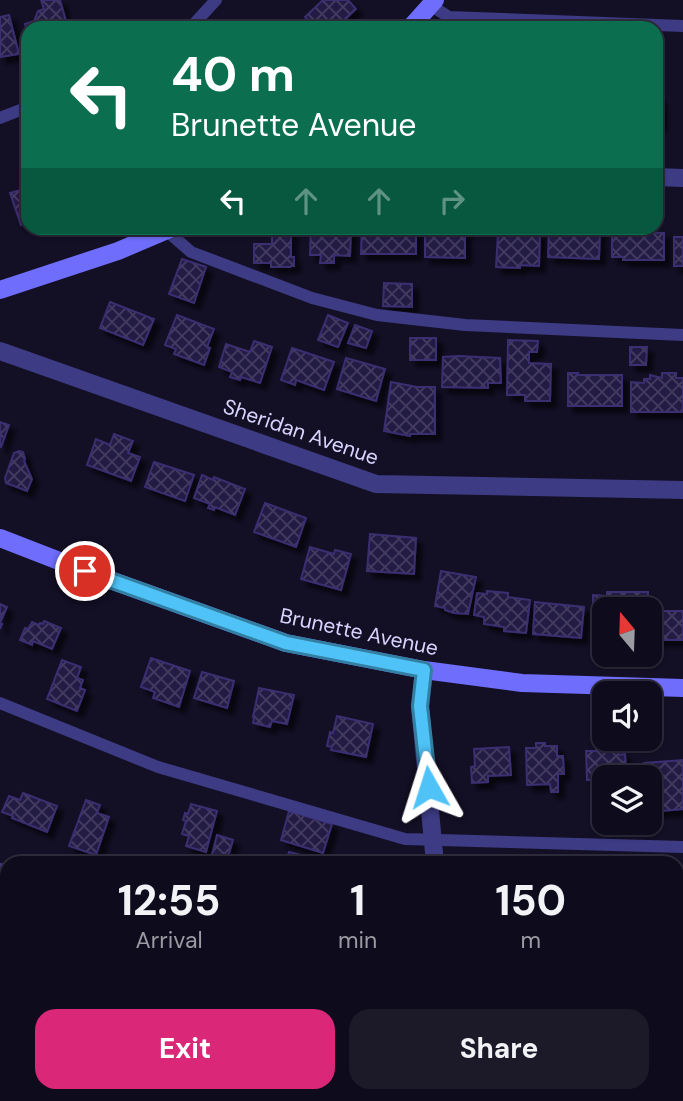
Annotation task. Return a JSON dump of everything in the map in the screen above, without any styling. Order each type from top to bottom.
[{"type":"main road","points":[[416,21],[433,3]]},
{"type":"main road","points":[[0,290],[118,251],[156,235]]},
{"type":"main road","name":"Brunette Avenue","points":[[0,538],[286,643],[424,670],[522,683],[683,688]]},
{"type":"street","points":[[663,177],[683,178]]},
{"type":"street","name":"Sheridan Avenue","points":[[0,351],[376,484],[683,490]]},
{"type":"street","points":[[424,670],[420,706],[435,856]]},
{"type":"lane","points":[[196,21],[216,0]]},
{"type":"lane","points":[[433,3],[449,17],[553,21]]},
{"type":"lane","points":[[663,25],[683,26]]},
{"type":"lane","points":[[0,118],[21,110]]},
{"type":"lane","points":[[175,235],[191,252],[312,298],[377,316],[465,325],[683,335]]},
{"type":"lane","points":[[0,703],[158,767],[405,839],[683,847]]},
{"type":"building","points":[[41,0],[60,0],[66,21],[34,21],[38,11],[44,9]]},
{"type":"building","points":[[323,0],[348,0],[356,9],[343,21],[309,21],[305,17]]},
{"type":"building","points":[[9,15],[19,54],[0,57],[0,17]]},
{"type":"building","points":[[21,190],[21,225],[10,193]]},
{"type":"building","points":[[664,233],[664,260],[623,260],[623,257],[612,257],[612,235]]},
{"type":"building","points":[[272,235],[291,235],[291,257],[294,257],[294,266],[271,267],[271,263],[254,263],[254,244],[272,244]]},
{"type":"building","points":[[311,235],[351,235],[350,256],[334,255],[334,263],[320,263],[321,255],[310,255]]},
{"type":"building","points":[[362,235],[416,235],[416,254],[361,254]]},
{"type":"building","points":[[425,235],[465,235],[465,258],[425,257]]},
{"type":"building","points":[[498,235],[540,235],[539,266],[496,267]]},
{"type":"building","points":[[549,235],[600,235],[599,259],[548,257]]},
{"type":"building","points":[[674,237],[683,237],[683,266],[674,266]]},
{"type":"building","points":[[182,259],[206,267],[194,303],[169,294]]},
{"type":"building","points":[[384,283],[412,284],[412,307],[383,306]]},
{"type":"building","points":[[110,302],[154,319],[143,345],[100,328]]},
{"type":"building","points":[[177,315],[214,329],[204,365],[174,354],[176,349],[165,345]]},
{"type":"building","points":[[328,315],[348,323],[338,347],[318,340]]},
{"type":"building","points":[[355,325],[372,331],[366,348],[348,343]]},
{"type":"building","points":[[410,338],[436,338],[436,360],[410,360]]},
{"type":"building","points":[[508,340],[538,341],[537,352],[529,352],[529,363],[551,364],[550,401],[525,401],[525,395],[507,395]]},
{"type":"building","points":[[254,341],[272,347],[260,383],[241,377],[240,380],[230,377],[232,372],[219,367],[226,344],[250,352]]},
{"type":"building","points":[[630,347],[647,347],[646,365],[630,365]]},
{"type":"building","points":[[292,348],[334,362],[324,390],[296,380],[295,385],[281,380]]},
{"type":"building","points":[[443,357],[500,358],[501,383],[488,383],[488,388],[442,387]]},
{"type":"building","points":[[346,358],[385,369],[376,401],[337,389]]},
{"type":"building","points":[[568,373],[622,375],[622,406],[568,406]]},
{"type":"building","points":[[662,373],[676,373],[676,378],[683,378],[683,412],[631,412],[631,382],[644,383],[644,379],[650,379],[650,375],[662,378]]},
{"type":"building","points":[[391,382],[435,387],[435,434],[410,436],[384,431]]},
{"type":"building","points":[[0,422],[9,425],[1,447],[0,446]]},
{"type":"building","points":[[114,434],[133,441],[128,453],[140,457],[131,481],[87,465],[96,439],[110,445]]},
{"type":"building","points":[[23,452],[32,479],[27,491],[6,483],[5,478],[14,453]]},
{"type":"building","points":[[154,462],[194,475],[185,501],[145,487]]},
{"type":"building","points":[[202,475],[245,489],[235,515],[215,507],[214,510],[208,508],[210,504],[194,498]]},
{"type":"building","points":[[265,503],[306,518],[296,547],[254,532]]},
{"type":"building","points":[[370,534],[416,538],[414,574],[367,571]]},
{"type":"building","points":[[310,547],[334,554],[335,550],[351,554],[341,590],[301,579]]},
{"type":"building","points":[[441,571],[476,577],[468,614],[454,613],[435,606]]},
{"type":"building","points":[[487,591],[508,593],[508,597],[530,600],[526,633],[504,631],[504,627],[484,624],[484,617],[474,615],[477,593],[487,594]]},
{"type":"building","points":[[607,592],[648,592],[648,597],[593,597],[593,595],[607,596]]},
{"type":"building","points":[[535,602],[584,607],[581,638],[533,634]]},
{"type":"building","points":[[0,604],[7,607],[0,623]]},
{"type":"building","points":[[662,611],[683,611],[683,640],[662,640]]},
{"type":"building","points":[[44,621],[61,628],[52,649],[33,641],[32,645],[20,640],[25,628],[28,629],[32,622],[39,625]]},
{"type":"building","points":[[151,658],[190,671],[179,707],[153,698],[155,692],[141,687]]},
{"type":"building","points":[[62,660],[81,667],[77,678],[83,680],[80,688],[85,690],[77,711],[47,699]]},
{"type":"building","points":[[202,672],[234,681],[227,708],[194,698]]},
{"type":"building","points":[[259,688],[294,695],[287,724],[272,721],[270,727],[253,723]]},
{"type":"building","points":[[337,716],[373,724],[366,757],[331,750],[332,747],[327,746]]},
{"type":"building","points":[[536,743],[557,746],[557,756],[563,756],[564,774],[558,774],[558,792],[551,792],[550,784],[527,785],[526,748],[536,748]]},
{"type":"building","points":[[509,747],[511,775],[488,776],[488,782],[472,783],[474,749]]},
{"type":"building","points":[[586,751],[619,751],[619,755],[625,754],[626,765],[592,765],[592,780],[587,780]]},
{"type":"building","points":[[683,760],[683,809],[662,811],[662,765],[644,763]]},
{"type":"building","points":[[23,793],[57,806],[47,832],[2,812],[9,796],[20,800]]},
{"type":"building","points":[[86,800],[100,805],[97,813],[109,817],[96,855],[69,846]]},
{"type":"building","points":[[191,804],[217,811],[206,852],[186,846],[189,836],[182,834],[186,821],[183,820],[185,813],[188,814]]},
{"type":"building","points":[[289,811],[332,824],[323,853],[281,840]]},
{"type":"building","points":[[217,835],[233,840],[228,856],[212,856]]},
{"type":"building","points":[[289,852],[305,856],[288,856]]},
{"type":"route","points":[[85,571],[286,643],[424,670],[420,706],[429,787]]}]
